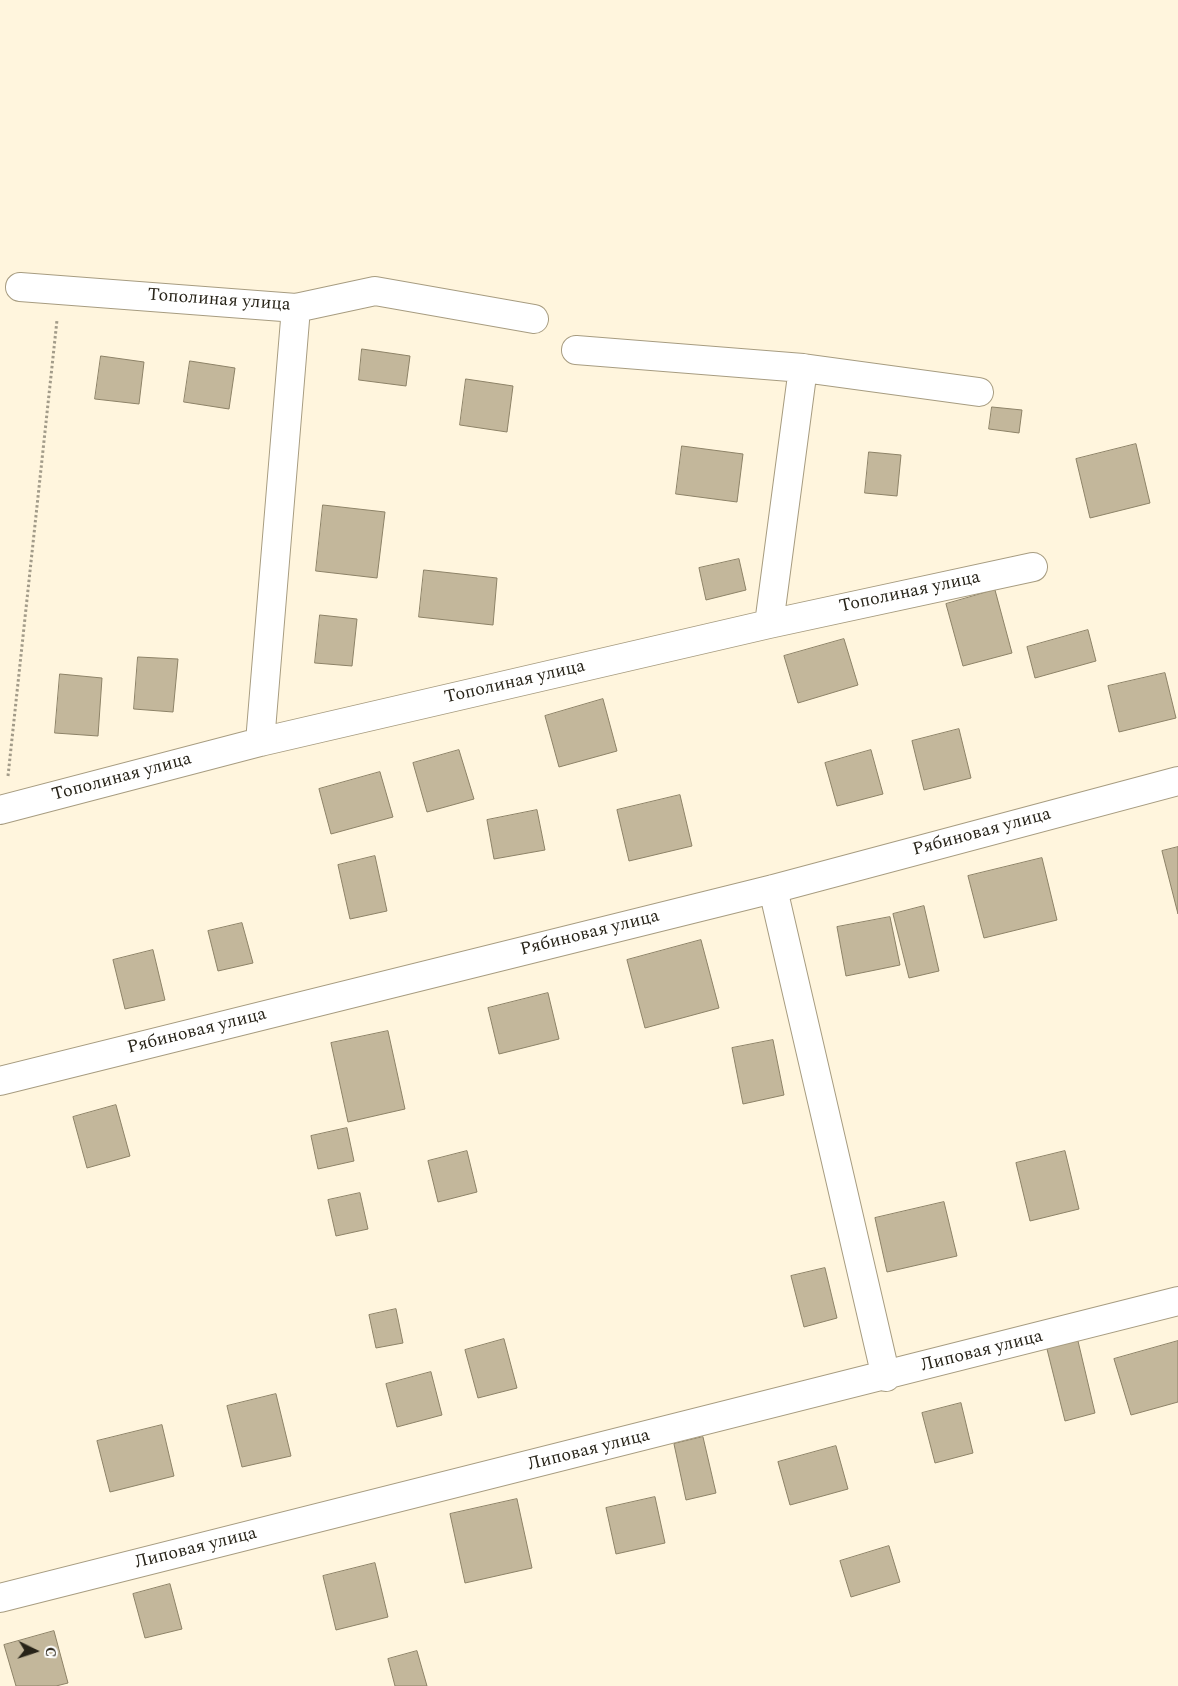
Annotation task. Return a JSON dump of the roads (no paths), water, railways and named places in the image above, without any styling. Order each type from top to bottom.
[{"type":"street","name":"Тополиная улица","points":[[20,287],[296,308],[374,291],[534,319]]},
{"type":"street","points":[[260,742],[296,308]]},
{"type":"street","points":[[576,350],[803,368],[979,392]]},
{"type":"street","points":[[769,624],[803,368]]},
{"type":"street","name":"Тополиная улица","points":[[2,809],[260,742],[769,624],[1034,567]]},
{"type":"street","name":"Рябиновая улица","points":[[0,1081],[773,889],[1178,781]]},
{"type":"street","points":[[773,889],[886,1376]]},
{"type":"street","name":"Липовая улица","points":[[0,1598],[1178,1301]]}]
